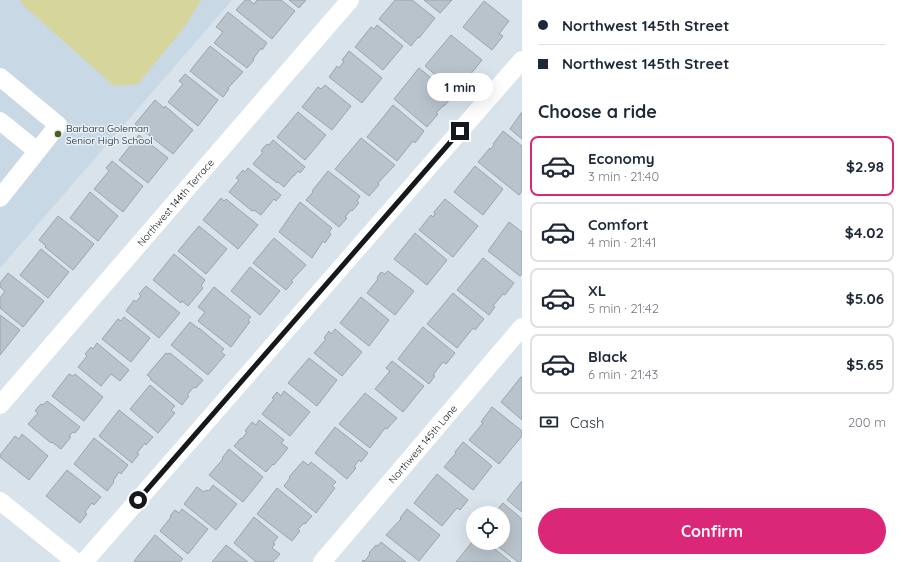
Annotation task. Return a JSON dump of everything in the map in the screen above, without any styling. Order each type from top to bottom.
[{"type":"street","name":"Northwest 144th Terrace","points":[[0,405],[350,0]]},
{"type":"street","points":[[84,562],[522,60]]},
{"type":"street","points":[[0,77],[58,125],[0,198]]},
{"type":"street","points":[[0,121],[37,151]]},
{"type":"street","name":"Northwest 145th Lane","points":[[322,562],[522,327]]},
{"type":"street","points":[[0,501],[76,562]]},
{"type":"shaded area","name":"Barbara Goleman Senior High School","points":[[0,0],[232,0],[0,268]]},
{"type":"green space","points":[[20,0],[201,0],[185,26],[138,84],[114,86],[21,3]]},
{"type":"building","points":[[245,0],[249,0],[254,4],[257,0],[281,0],[295,11],[272,39],[236,10]]},
{"type":"building","points":[[289,0],[306,0],[299,8]]},
{"type":"building","points":[[395,0],[412,0],[435,18],[411,46],[379,19]]},
{"type":"building","points":[[424,0],[452,0],[440,13]]},
{"type":"building","points":[[484,1],[509,21],[499,34],[503,36],[492,50],[463,27]]},
{"type":"building","points":[[228,12],[267,43],[262,50],[261,48],[247,68],[214,43],[223,32],[216,27]]},
{"type":"building","points":[[377,25],[403,46],[383,70],[355,47],[371,27],[374,29]]},
{"type":"building","points":[[451,35],[482,60],[456,92],[425,66]]},
{"type":"building","points":[[210,46],[243,72],[228,88],[229,89],[223,97],[190,71]]},
{"type":"building","points":[[349,51],[382,78],[362,103],[329,77],[337,66],[339,68],[344,61],[342,60]]},
{"type":"building","points":[[419,68],[453,96],[436,113],[438,114],[427,127],[394,99]]},
{"type":"building","points":[[185,74],[218,100],[198,126],[168,102],[183,84],[179,81]]},
{"type":"building","points":[[325,85],[351,106],[332,130],[302,107],[318,87],[321,89]]},
{"type":"building","points":[[155,100],[164,108],[165,106],[193,130],[173,154],[135,124]]},
{"type":"building","points":[[393,105],[424,131],[415,143],[413,141],[397,161],[367,137]]},
{"type":"building","points":[[298,112],[326,135],[305,160],[277,137]]},
{"type":"building","points":[[522,112],[522,139],[510,129]]},
{"type":"building","points":[[503,131],[522,146],[522,191],[519,195],[478,162],[490,148],[491,149]]},
{"type":"building","points":[[139,135],[168,158],[148,183],[119,160]]},
{"type":"building","points":[[361,138],[395,165],[378,183],[379,185],[369,196],[335,169]]},
{"type":"building","points":[[273,140],[305,167],[300,173],[298,171],[284,187],[253,164],[263,152],[261,151],[264,147],[267,144],[269,145]]},
{"type":"building","points":[[112,161],[143,186],[123,212],[94,189],[109,171],[106,168]]},
{"type":"building","points":[[475,166],[503,189],[483,215],[454,192]]},
{"type":"building","points":[[248,168],[281,195],[276,201],[274,199],[261,215],[254,210],[252,211],[229,192],[239,180],[236,178],[243,170],[245,172]]},
{"type":"building","points":[[328,171],[360,196],[357,201],[359,203],[345,217],[347,218],[339,227],[306,200]]},
{"type":"building","points":[[90,192],[118,216],[98,241],[70,218]]},
{"type":"building","points":[[221,198],[224,201],[226,199],[258,225],[238,249],[203,220]]},
{"type":"building","points":[[445,199],[478,226],[453,257],[419,230],[431,215],[433,217],[435,214],[434,212]]},
{"type":"building","points":[[300,202],[332,228],[329,232],[331,234],[325,243],[323,241],[312,258],[279,232]]},
{"type":"building","points":[[58,216],[94,244],[73,270],[45,247],[46,246],[39,240]]},
{"type":"building","points":[[509,222],[522,232],[522,274],[520,276],[488,251]]},
{"type":"building","points":[[199,226],[227,249],[206,274],[178,251]]},
{"type":"building","points":[[415,233],[447,260],[427,285],[394,259]]},
{"type":"building","points":[[274,238],[306,265],[291,281],[293,282],[286,290],[253,263]]},
{"type":"building","points":[[41,249],[69,272],[48,298],[20,275]]},
{"type":"building","points":[[174,254],[205,280],[201,286],[203,288],[188,306],[182,301],[181,303],[153,280]]},
{"type":"building","points":[[483,258],[514,283],[505,295],[503,294],[493,306],[495,307],[489,315],[457,290]]},
{"type":"building","points":[[250,267],[280,291],[260,315],[231,291]]},
{"type":"building","points":[[388,271],[414,291],[395,315],[367,293],[378,279],[377,278],[381,272],[385,274]]},
{"type":"building","points":[[8,273],[44,301],[23,327],[0,308],[0,298],[5,291],[0,287],[0,283]]},
{"type":"building","points":[[146,286],[180,313],[159,338],[126,311],[134,300],[136,302],[141,296],[139,294]]},
{"type":"building","points":[[214,287],[251,317],[248,320],[250,322],[231,347],[198,321],[205,312],[198,307]]},
{"type":"building","points":[[453,293],[484,319],[475,330],[473,328],[457,348],[427,324]]},
{"type":"building","points":[[361,297],[389,320],[369,346],[340,323]]},
{"type":"building","points":[[0,315],[20,330],[0,355]]},
{"type":"building","points":[[124,317],[150,338],[131,362],[102,339],[118,319],[121,321]]},
{"type":"building","points":[[190,322],[224,349],[221,352],[225,355],[208,375],[171,345]]},
{"type":"building","points":[[423,327],[455,353],[446,364],[443,362],[433,375],[435,376],[429,384],[398,359]]},
{"type":"building","points":[[335,329],[362,352],[342,376],[314,353],[326,339],[324,338],[329,331],[331,334]]},
{"type":"building","points":[[97,343],[129,370],[120,381],[111,374],[101,386],[78,367],[87,356],[85,354],[91,347],[93,349]]},
{"type":"building","points":[[166,353],[170,353],[203,380],[187,395],[189,396],[182,405],[147,375]]},
{"type":"building","points":[[309,358],[337,380],[317,406],[288,383]]},
{"type":"building","points":[[392,361],[424,386],[403,412],[375,389],[390,371],[386,368]]},
{"type":"building","points":[[69,374],[73,376],[75,374],[103,397],[84,421],[52,396]]},
{"type":"building","points":[[522,377],[522,420],[501,402]]},
{"type":"building","points":[[150,385],[175,406],[171,410],[175,413],[158,433],[130,409]]},
{"type":"building","points":[[284,391],[310,412],[290,436],[262,414],[274,399],[272,398],[277,392],[281,396]]},
{"type":"building","points":[[365,393],[397,418],[387,429],[385,428],[370,448],[339,424]]},
{"type":"building","points":[[47,401],[80,427],[75,433],[73,432],[69,436],[71,437],[61,449],[52,442],[51,443],[28,424],[38,413],[35,411],[38,407]]},
{"type":"building","points":[[492,407],[522,431],[522,436],[499,464],[469,440],[483,423],[481,422]]},
{"type":"building","points":[[119,410],[153,437],[146,445],[145,443],[137,453],[139,454],[132,463],[99,436]]},
{"type":"building","points":[[259,420],[284,440],[281,443],[288,448],[266,472],[234,446],[241,438],[242,439],[247,432],[245,431],[252,422],[256,425]]},
{"type":"building","points":[[335,427],[368,453],[361,462],[359,460],[354,467],[356,468],[347,479],[315,453]]},
{"type":"building","points":[[22,434],[48,456],[29,480],[0,457],[15,436],[19,439]]},
{"type":"building","points":[[94,438],[128,465],[121,474],[119,472],[107,491],[74,464]]},
{"type":"building","points":[[463,442],[492,466],[473,490],[444,467]]},
{"type":"building","points":[[229,449],[263,477],[243,502],[209,475],[223,459],[222,458]]},
{"type":"building","points":[[303,461],[308,465],[311,462],[336,482],[332,486],[335,488],[316,513],[284,486],[290,478],[289,477]]},
{"type":"building","points":[[67,470],[101,497],[94,505],[92,503],[85,512],[87,514],[80,523],[46,496]]},
{"type":"building","points":[[437,474],[468,500],[460,510],[457,508],[442,526],[414,503]]},
{"type":"building","points":[[522,481],[522,512],[507,500]]},
{"type":"building","points":[[213,485],[237,504],[216,530],[184,504],[197,487],[204,492],[206,490],[209,491]]},
{"type":"building","points":[[277,488],[312,516],[298,529],[300,531],[292,541],[257,514]]},
{"type":"building","points":[[182,509],[208,529],[188,554],[160,531],[175,510],[179,513]]},
{"type":"building","points":[[407,509],[440,535],[419,561],[386,535],[401,519],[400,518]]},
{"type":"building","points":[[510,509],[522,519],[522,559],[518,562],[503,550],[510,550]]},
{"type":"building","points":[[254,517],[278,537],[273,543],[275,544],[272,548],[280,554],[273,562],[256,562],[234,543]]},
{"type":"building","points":[[155,535],[183,559],[180,562],[134,561]]},
{"type":"building","points":[[381,542],[406,562],[362,562],[363,560],[365,561],[370,554],[369,553],[376,545],[378,546]]},
{"type":"building","points":[[226,545],[248,562],[212,562]]},
{"type":"building","points":[[466,550],[496,550],[511,562],[456,562]]},
{"type":"place","name":"Barbara Goleman Senior High School","points":[[58,134]]},
{"type":"route","points":[[138,500],[460,131]]}]
